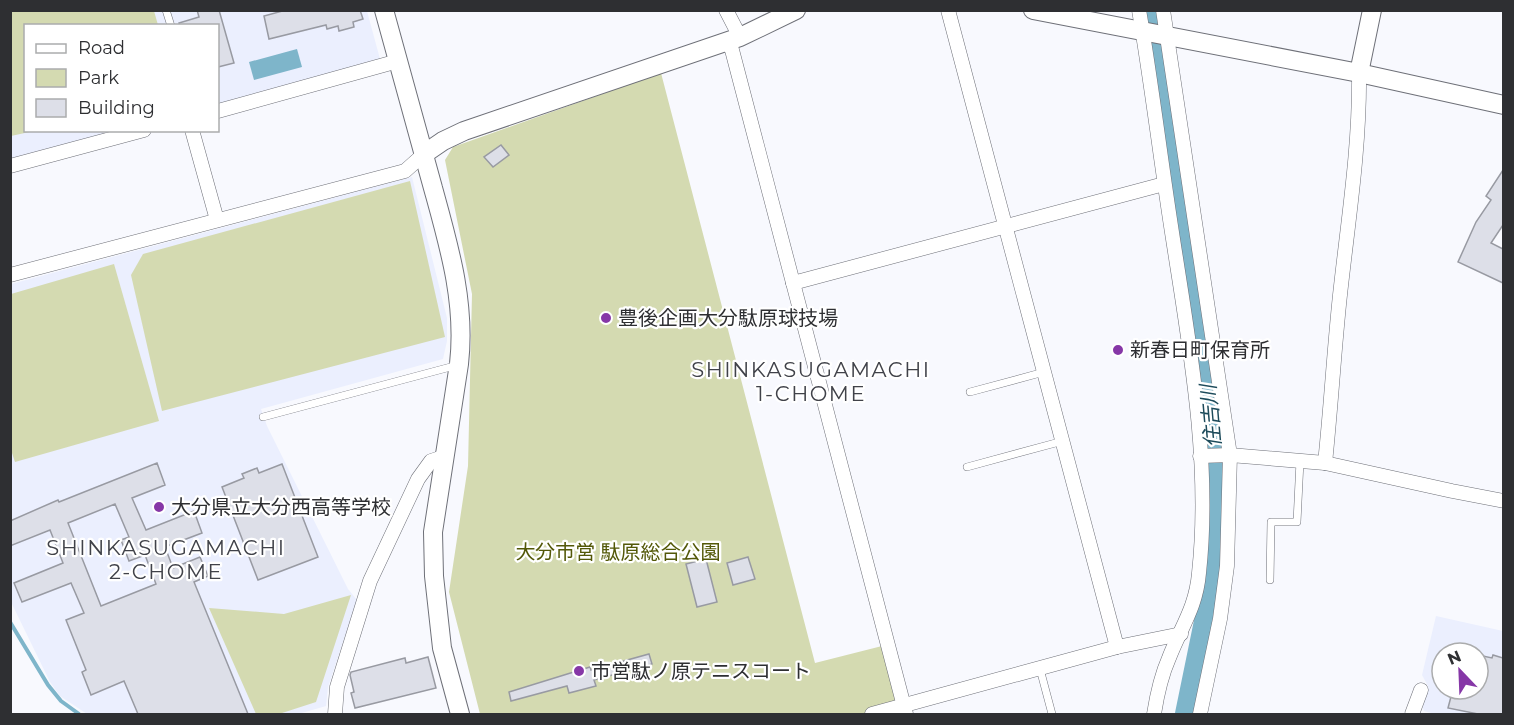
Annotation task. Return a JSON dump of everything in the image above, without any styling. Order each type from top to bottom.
[{"type":"street","points":[[384,10],[451,251],[458,294],[461,324],[459,364],[433,532],[434,576],[442,648],[460,714]]},
{"type":"street","points":[[726,10],[734,39],[732,50],[905,710]]},
{"type":"street","points":[[11,270],[405,171],[443,141],[464,131],[734,39],[796,10]]},
{"type":"street","points":[[778,19],[802,10]]},
{"type":"street","points":[[948,10],[1117,647]]},
{"type":"street","points":[[1033,10],[1359,73],[1503,105]]},
{"type":"street","points":[[1139,10],[1186,329],[1202,456],[1203,498],[1199,576],[1190,613],[1160,681],[1154,714]]},
{"type":"street","points":[[1163,10],[1221,385],[1226,455],[1227,566],[1220,619],[1200,714]]},
{"type":"street","points":[[1325,463],[1333,389],[1335,342],[1360,112],[1359,73],[1372,10]]},
{"type":"street","points":[[219,111],[398,61]]},
{"type":"street","points":[[10,166],[137,132]]},
{"type":"street","points":[[193,132],[217,220]]},
{"type":"street","points":[[793,283],[1164,184]]},
{"type":"street","points":[[1202,456],[1226,455],[1325,463],[1503,501]]},
{"type":"street","points":[[335,714],[337,687],[370,580],[418,479],[431,461],[446,456]]},
{"type":"street","points":[[872,714],[905,710],[1117,647],[1181,634]]},
{"type":"street","points":[[1412,714],[1421,690]]},
{"type":"lane","points":[[263,417],[459,364]]},
{"type":"lane","points":[[970,392],[1044,372]]},
{"type":"lane","points":[[966,467],[1063,441]]},
{"type":"lane","points":[[1270,580],[1271,522],[1297,522],[1300,461]]},
{"type":"lane","points":[[1040,669],[1052,714]]},
{"type":"shaded area","points":[[11,11],[367,11],[380,59],[219,104],[219,24],[24,24],[24,132],[118,132],[11,161]]},
{"type":"shaded area","name":"大分県立大分西高等学校","points":[[412,177],[447,318],[447,341],[443,359],[261,409],[267,426],[348,589],[357,600],[328,687],[326,706],[298,714],[87,714],[60,696],[50,682],[11,602],[11,284]]},
{"type":"shaded area","points":[[1436,616],[1503,631],[1503,714],[1435,714],[1424,711],[1422,705],[1428,686],[1422,675],[1430,641],[1430,701],[1490,701],[1490,641],[1430,641]]},
{"type":"green space","points":[[11,10],[154,11],[158,24],[24,24],[24,132],[29,132],[11,136]]},
{"type":"green space","name":"大分市営 駄原総合公園","points":[[661,73],[815,663],[886,645],[901,705],[863,714],[480,714],[449,592],[468,466],[472,294],[445,160],[453,147]]},
{"type":"green space","points":[[410,181],[445,337],[162,411],[131,275],[143,254]]},
{"type":"green space","points":[[114,264],[159,421],[15,462],[10,447],[11,294]]},
{"type":"green space","points":[[351,595],[316,702],[279,714],[256,714],[209,608],[284,614]]},
{"type":"water","points":[[297,49],[302,67],[254,80],[249,62]]},
{"type":"building","points":[[197,10],[219,10],[234,63],[219,67],[219,24],[179,23],[199,17]]},
{"type":"building","points":[[286,10],[360,10],[363,19],[353,22],[354,27],[339,31],[338,26],[327,29],[326,25],[269,39],[264,16]]},
{"type":"building","points":[[501,145],[509,155],[493,167],[484,157]]},
{"type":"building","points":[[1503,170],[1503,225],[1491,243],[1503,249],[1503,283],[1458,262],[1476,222],[1491,200],[1486,196]]},
{"type":"building","points":[[157,463],[165,485],[132,498],[146,530],[194,511],[202,533],[165,547],[173,568],[200,557],[208,576],[194,582],[248,714],[138,714],[124,681],[91,695],[82,672],[86,670],[66,620],[84,613],[71,583],[22,602],[14,583],[63,563],[50,530],[10,546],[10,521],[58,500],[59,502]],"holes":[[[115,504],[129,537],[121,540],[129,561],[145,555],[156,584],[101,606],[68,523]]]},
{"type":"building","points":[[282,464],[318,557],[258,580],[222,487],[244,478],[242,474],[257,468],[259,473]]},
{"type":"building","points":[[748,557],[755,579],[733,585],[727,563]]},
{"type":"building","points":[[706,559],[717,602],[697,607],[686,564]]},
{"type":"building","points":[[649,654],[652,664],[594,680],[596,686],[569,693],[567,686],[511,701],[509,692],[590,667],[591,670]]},
{"type":"building","points":[[1493,655],[1503,658],[1503,714],[1478,714],[1448,708],[1450,701],[1490,701],[1490,658]]},
{"type":"building","points":[[428,657],[436,688],[355,708],[351,693],[354,692],[351,672],[405,658],[406,663]]},
{"type":"waterway","name":"住吉川","points":[[1152,10],[1207,367],[1215,463],[1217,522],[1210,602],[1187,714]]},
{"type":"waterway","points":[[10,622],[48,685],[61,701],[79,714]]},
{"type":"place","name":"豊後企画大分駄原球技場","points":[[606,318]]},
{"type":"place","name":"新春日町保育所","points":[[1118,350]]},
{"type":"place","name":"大分県立大分西高等学校","points":[[159,507]]},
{"type":"place","name":"市営駄ノ原テニスコート","points":[[579,671]]},
{"type":"district","name":"SHINKASUGAMACHI 1-CHOME","points":[[811,382]]},
{"type":"district","name":"SHINKASUGAMACHI 2-CHOME","points":[[166,560]]}]
